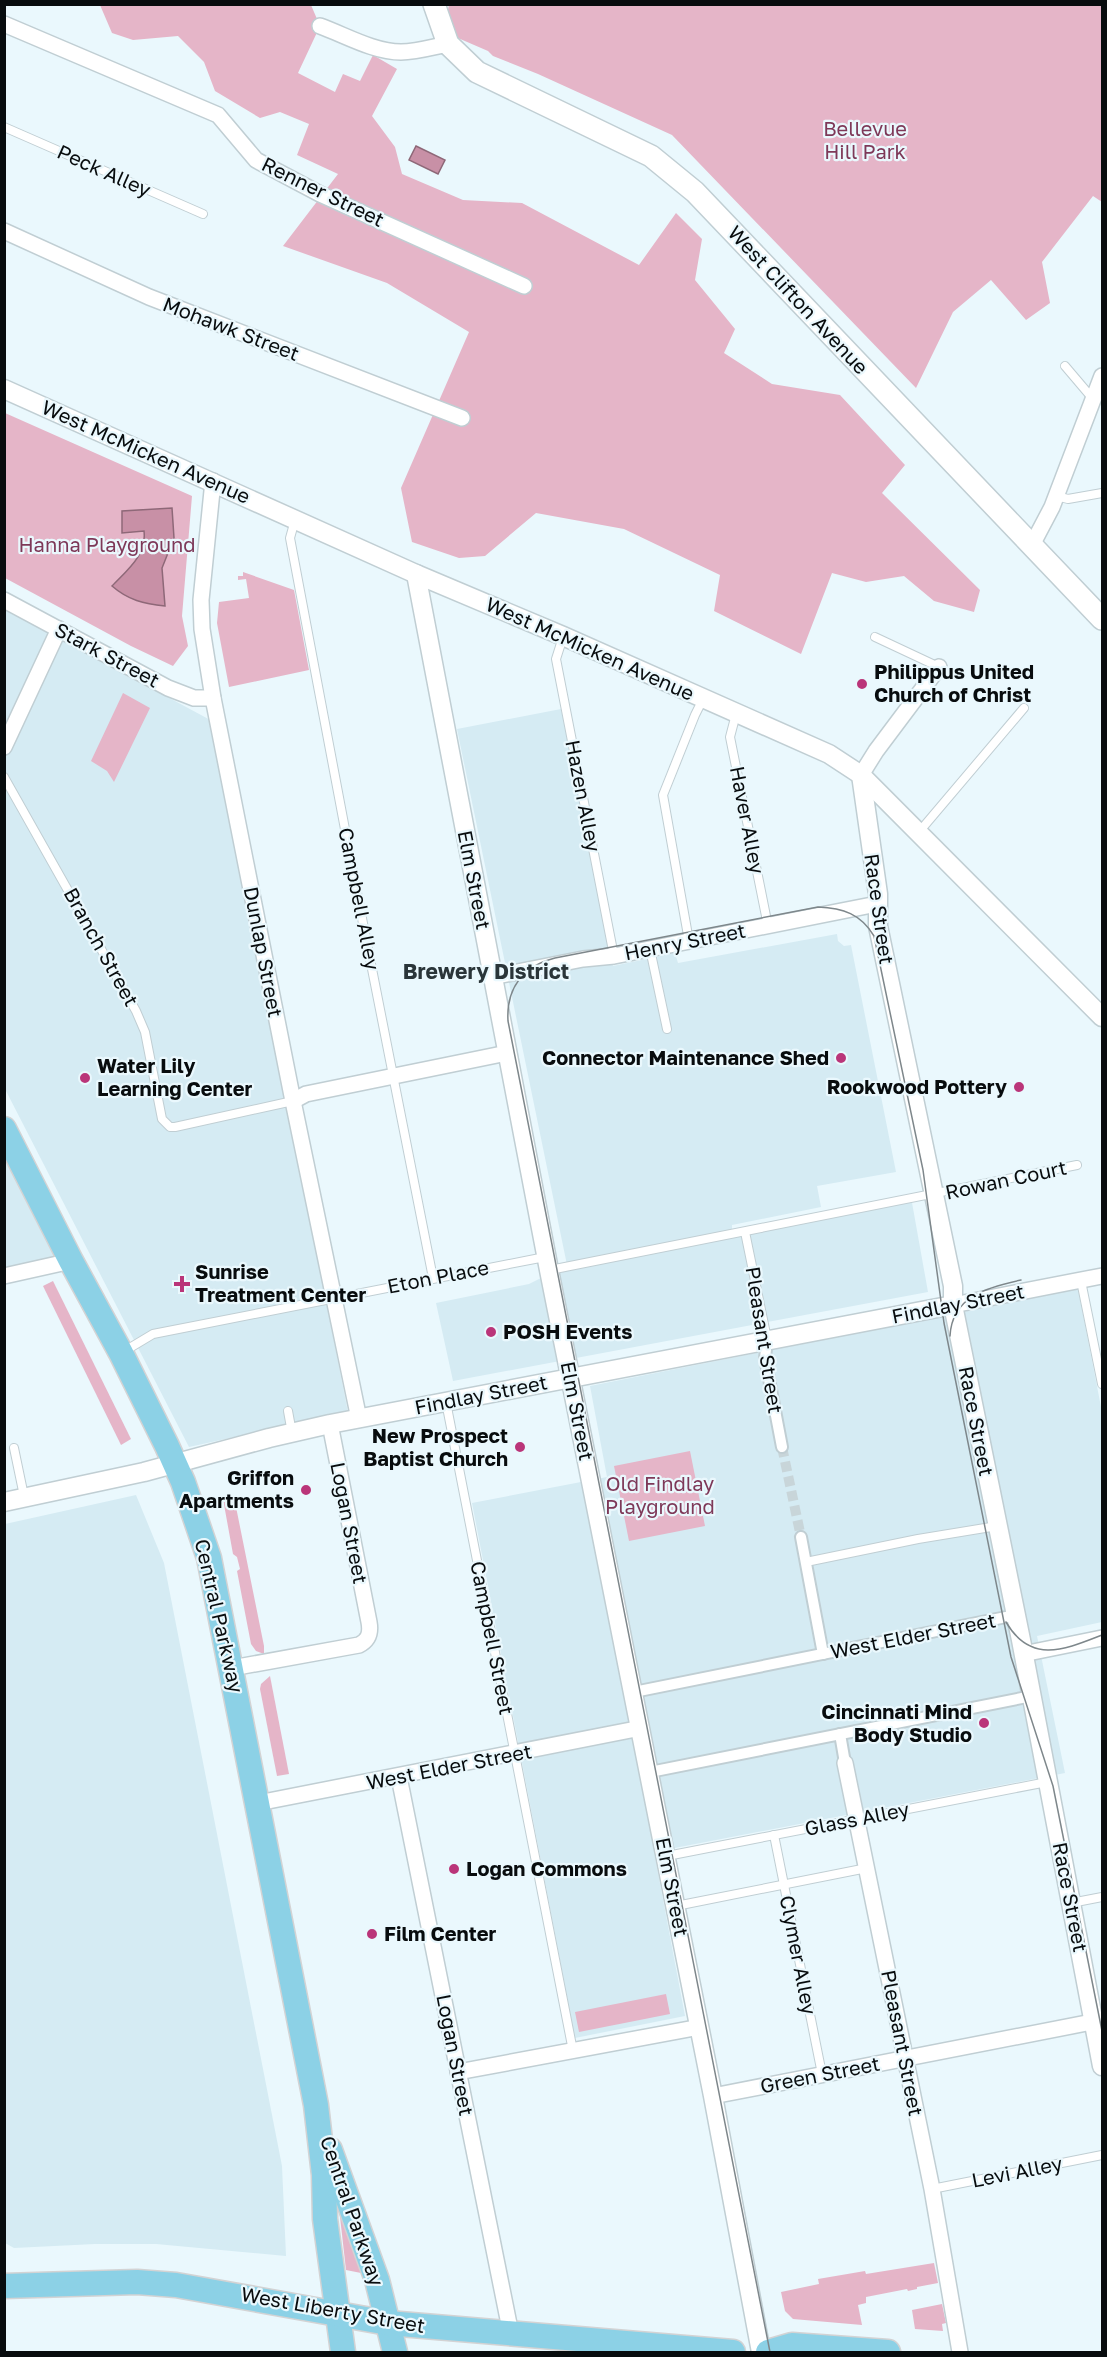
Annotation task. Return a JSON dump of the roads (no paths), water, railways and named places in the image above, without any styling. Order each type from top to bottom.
[{"type":"main road","points":[[434,4],[448,44]]},
{"type":"main road","name":"West Clifton Avenue","points":[[448,44],[461,59],[491,80],[641,152],[669,169],[718,216],[1102,619]]},
{"type":"main road","name":"Central Parkway","points":[[4,1129],[71,1262],[121,1353],[174,1463],[209,1558],[316,2105],[324,2175],[325,2219],[343,2352]]},
{"type":"main road","name":"Central Parkway","points":[[316,2105],[333,2159],[373,2266],[395,2352]]},
{"type":"main road","name":"West Liberty Street","points":[[4,2286],[137,2282],[176,2285],[219,2291],[337,2316],[388,2323],[733,2352]]},
{"type":"main road","points":[[768,2352],[792,2344],[888,2352]]},
{"type":"street","name":"Renner Street","points":[[4,24],[218,115],[256,160],[320,194],[524,286]]},
{"type":"street","points":[[320,26],[392,51],[403,52],[448,44]]},
{"type":"street","name":"Mohawk Street","points":[[4,231],[149,297],[462,418]]},
{"type":"street","points":[[1032,545],[1056,496],[1102,375]]},
{"type":"street","name":"West McMicken Avenue","points":[[4,389],[416,574],[563,636],[829,754],[861,775],[1102,1017]]},
{"type":"street","name":"Dunlap Street","points":[[213,481],[201,600],[202,629],[213,698],[358,1419]]},
{"type":"street","name":"Elm Street","points":[[416,574],[570,1378],[667,1856],[761,2352]]},
{"type":"street","name":"Stark Street","points":[[4,600],[168,688],[194,698],[213,698]]},
{"type":"street","points":[[4,747],[58,629]]},
{"type":"street","points":[[861,775],[876,751],[939,668]]},
{"type":"street","name":"Race Street","points":[[861,775],[878,926],[953,1286],[953,1305],[1016,1614],[1071,1903],[1098,2021],[1102,2066]]},
{"type":"street","name":"Henry Street","points":[[492,977],[583,958],[614,956],[877,904]]},
{"type":"street","points":[[293,1101],[306,1094],[507,1053]]},
{"type":"street","points":[[4,1276],[71,1262]]},
{"type":"street","name":"Findlay Street","points":[[4,1502],[330,1424],[1102,1276]]},
{"type":"street","name":"Pleasant Street","points":[[767,1341],[765,1358],[782,1447]]},
{"type":"street","name":"Logan Street","points":[[232,1668],[359,1645],[366,1642],[369,1636],[369,1622],[330,1424]]},
{"type":"street","points":[[801,1537],[823,1654]]},
{"type":"street","name":"West Elder Street","points":[[634,1692],[1016,1614]]},
{"type":"street","points":[[1023,1654],[1102,1638]]},
{"type":"street","points":[[650,1772],[1032,1696]]},
{"type":"street","name":"West Elder Street","points":[[258,1803],[641,1728]]},
{"type":"street","name":"Pleasant Street","points":[[840,1734],[932,2188],[960,2352]]},
{"type":"street","name":"Logan Street","points":[[399,1777],[511,2334]]},
{"type":"street","name":"Green Street","points":[[713,2096],[1098,2021]]},
{"type":"street","points":[[458,2072],[699,2026]]},
{"type":"lane","name":"Peck Alley","points":[[4,127],[203,214]]},
{"type":"lane","points":[[1065,366],[1092,399]]},
{"type":"lane","points":[[1056,496],[1068,499],[1102,493]]},
{"type":"lane","name":"Campbell Alley","points":[[295,519],[290,538],[433,1278]]},
{"type":"lane","name":"Hazen Alley","points":[[563,636],[556,659],[614,956]]},
{"type":"lane","points":[[875,637],[939,668]]},
{"type":"lane","points":[[689,941],[663,795],[694,715],[703,699]]},
{"type":"lane","points":[[918,833],[1024,708]]},
{"type":"lane","name":"Haver Alley","points":[[736,714],[730,737],[768,926]]},
{"type":"lane","name":"Branch Street","points":[[4,777],[136,1011],[145,1032],[162,1119],[170,1127],[293,1101]]},
{"type":"lane","points":[[650,949],[667,1029]]},
{"type":"lane","name":"Rowan Court","points":[[934,1194],[1077,1165]]},
{"type":"lane","name":"Eton Place","points":[[121,1353],[153,1334],[433,1278],[548,1263],[745,1232],[934,1194]]},
{"type":"lane","name":"Pleasant Street","points":[[745,1232],[767,1341]]},
{"type":"lane","points":[[1081,1281],[1102,1384]]},
{"type":"lane","name":"Campbell Street","points":[[446,1401],[573,2051]]},
{"type":"lane","points":[[288,1411],[292,1432]]},
{"type":"lane","points":[[14,1448],[25,1498]]},
{"type":"lane","points":[[806,1562],[918,1539],[997,1526]]},
{"type":"lane","name":"Glass Alley","points":[[667,1856],[1048,1781]]},
{"type":"lane","name":"Clymer Alley","points":[[774,1835],[822,2074]]},
{"type":"lane","points":[[676,1906],[867,1868]]},
{"type":"lane","points":[[1071,1903],[1102,1897]]},
{"type":"lane","name":"Levi Alley","points":[[932,2188],[1102,2155]]},
{"type":"tunnel","points":[[782,1447],[801,1537]]},
{"type":"tram line","points":[[770,2352],[508,1021],[510,998],[514,989],[519,980],[534,967],[555,958],[818,907],[843,911],[857,917],[874,936],[923,1170],[944,1323],[1011,1657],[1053,1786],[1102,2031]]},
{"type":"tram line","points":[[950,1336],[952,1322],[957,1311],[965,1303],[985,1290],[1021,1280]]},
{"type":"tram line","points":[[1006,1622],[1026,1644],[1038,1649],[1062,1648],[1102,1635]]},
{"type":"place","name":"Philippus United Church of Christ","points":[[862,684]]},
{"type":"place","name":"Connector Maintenance Shed","points":[[841,1058]]},
{"type":"place","name":"Water Lily Learning Center","points":[[85,1078]]},
{"type":"place","name":"Rookwood Pottery","points":[[1019,1087]]},
{"type":"place","name":"Sunrise Treatment Center","points":[[182,1284]]},
{"type":"place","name":"POSH Events","points":[[491,1332]]},
{"type":"place","name":"New Prospect Baptist Church","points":[[520,1447]]},
{"type":"place","name":"Griffon Apartments","points":[[306,1490]]},
{"type":"place","name":"Cincinnati Mind Body Studio","points":[[984,1723]]},
{"type":"place","name":"Logan Commons","points":[[454,1869]]},
{"type":"place","name":"Film Center","points":[[372,1934]]},
{"type":"district","name":"Brewery District","points":[[486,972]]},
{"type":"park label","name":"Bellevue Hill Park","points":[[865,140]]},
{"type":"park label","name":"Hanna Playground","points":[[107,545]]},
{"type":"park label","name":"Old Findlay Playground","points":[[660,1496]]}]
